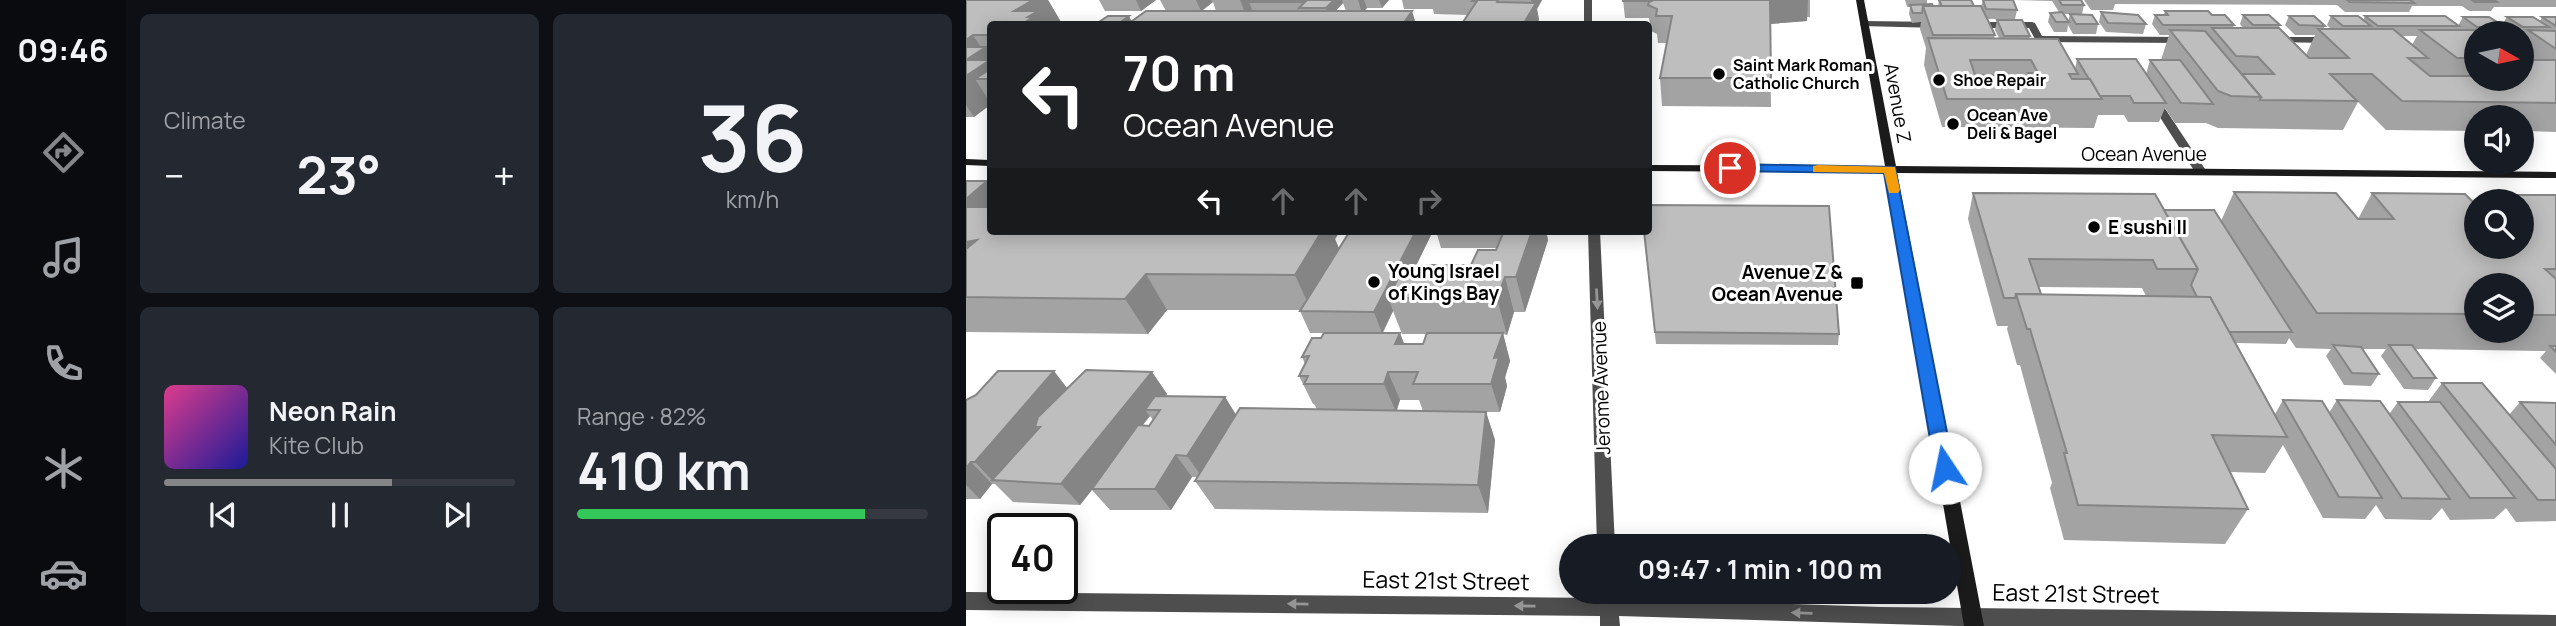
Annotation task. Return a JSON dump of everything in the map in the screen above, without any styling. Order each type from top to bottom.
[{"type":"main road","name":"Avenue Z","points":[[1860,0],[1973,621]]},
{"type":"main road","points":[[966,162],[987,163]]},
{"type":"main road","name":"Ocean Avenue","points":[[1652,168],[2556,175]]},
{"type":"street","points":[[1588,0],[1588,21]]},
{"type":"street","points":[[1864,24],[2032,25],[2039,39],[2190,40]]},
{"type":"street","points":[[2258,40],[2340,40]]},
{"type":"street","points":[[2146,88],[2201,172]]},
{"type":"street","name":"Jerome Avenue","points":[[1594,235],[1606,534]]},
{"type":"street","name":"East 21st Street","points":[[966,600],[1609,608],[1973,621],[2556,624]]},
{"type":"building","points":[[966,0],[1033,0],[1014,11],[1038,11],[1028,17],[1033,17],[1027,21],[987,21],[987,35],[973,35],[966,40]]},
{"type":"building","points":[[1334,0],[1326,8],[1299,8],[1305,2],[1249,2]]},
{"type":"building","points":[[1498,0],[1497,2],[1536,3],[1525,21],[1464,21],[1477,1],[1472,1]]},
{"type":"building","name":"Saint Mark Roman Catholic Church","points":[[1654,0],[1770,0],[1771,78],[1660,78],[1672,16],[1656,16],[1657,9],[1648,5]]},
{"type":"building","points":[[1939,0],[1971,0],[1974,6],[1942,6]]},
{"type":"building","points":[[1983,0],[2013,0],[2017,10],[1986,9]]},
{"type":"building","points":[[2059,0],[2081,0],[2084,5],[2062,5]]},
{"type":"building","points":[[2347,0],[2410,0],[2414,3],[2350,2]]},
{"type":"building","points":[[2472,0],[2494,0],[2497,2],[2475,2]]},
{"type":"building","points":[[1910,5],[1933,6],[1923,6],[1922,13],[1913,13]]},
{"type":"building","points":[[1923,6],[1981,6],[1995,35],[1933,35]]},
{"type":"building","points":[[1146,11],[1412,11],[1405,21],[1132,21]]},
{"type":"building","points":[[2165,11],[2208,11],[2212,15],[2225,15],[2234,25],[2163,25],[2155,15],[2168,15]]},
{"type":"building","points":[[2062,12],[2069,22],[2056,22],[2050,13]]},
{"type":"building","points":[[2101,12],[2138,15],[2146,24],[2108,23]]},
{"type":"building","points":[[2070,14],[2092,15],[2098,24],[2076,24]]},
{"type":"building","points":[[2243,15],[2269,15],[2280,25],[2253,25]]},
{"type":"building","points":[[1108,16],[1129,16],[1122,21],[1100,21]]},
{"type":"building","points":[[2289,16],[2314,16],[2325,26],[2299,25]]},
{"type":"building","points":[[2331,16],[2358,16],[2371,26],[2343,26]]},
{"type":"building","points":[[2365,16],[2445,16],[2459,26],[2378,26]]},
{"type":"building","points":[[2463,17],[2489,17],[2495,21],[2469,21]]},
{"type":"building","points":[[2507,17],[2533,17],[2549,27],[2534,27],[2534,21],[2513,21]]},
{"type":"building","points":[[2542,17],[2556,17],[2556,26]]},
{"type":"building","points":[[1997,20],[2022,20],[2030,36],[2004,36]]},
{"type":"building","points":[[2212,28],[2279,28],[2309,58],[2349,58],[2318,29],[2393,29],[2428,58],[2408,58],[2430,76],[2464,76],[2464,91],[2534,91],[2534,60],[2556,60],[2556,103],[2402,101],[2372,74],[2330,74],[2357,101],[2260,100],[2261,97],[2242,74],[2274,74],[2258,57],[2236,56]]},
{"type":"building","points":[[2170,30],[2205,31],[2261,97],[2231,96],[2218,91]]},
{"type":"building","points":[[2420,30],[2464,30],[2464,58],[2457,58]]},
{"type":"building","points":[[2534,30],[2556,31],[2556,49],[2534,34]]},
{"type":"building","points":[[1928,38],[2058,39],[2078,74],[2069,74],[2072,79],[2090,79],[2102,99],[1947,99]],"holes":[[[1970,60],[2031,60],[2038,73],[2028,73],[2029,76],[1975,75]]]},
{"type":"building","points":[[966,47],[986,47],[966,60]]},
{"type":"building","points":[[2077,59],[2136,59],[2166,103],[2134,103],[2130,96],[2100,96]]},
{"type":"building","points":[[966,60],[987,60],[987,62],[966,76]]},
{"type":"building","points":[[2150,60],[2180,60],[2213,104],[2181,103]]},
{"type":"building","points":[[987,71],[987,79],[975,79]]},
{"type":"building","points":[[966,181],[987,181],[966,199]]},
{"type":"building","points":[[2234,192],[2336,193],[2358,219],[2394,219],[2372,193],[2464,194],[2464,259],[2534,259],[2534,195],[2556,195],[2556,269],[2545,269],[2556,279],[2556,315],[2534,315],[2534,273],[2464,273],[2464,314],[2317,313]]},
{"type":"building","points":[[1973,193],[2155,194],[2198,269],[2157,269],[2153,260],[2029,259],[2041,294],[2016,294],[2015,298],[2004,298]]},
{"type":"building","points":[[1652,205],[1829,206],[1839,334],[1655,332],[1644,235],[1652,235]]},
{"type":"building","points":[[966,207],[987,207],[987,235],[1320,235],[1295,275],[1146,274],[1125,299],[966,297],[966,249],[977,240],[966,242]]},
{"type":"building","points":[[2164,210],[2214,210],[2292,332],[2229,332],[2210,297],[2197,297],[2191,285],[2198,269]]},
{"type":"building","points":[[1348,235],[1414,235],[1374,312],[1300,311]]},
{"type":"building","points":[[1502,235],[1531,235],[1516,277],[1505,277],[1497,299],[1388,298],[1405,265],[1471,265],[1478,250],[1496,250]]},
{"type":"building","points":[[2016,294],[2210,297],[2287,437],[2212,435],[2248,509],[2078,505],[2064,453],[2067,453],[2030,329],[2027,329]]},
{"type":"building","points":[[1324,333],[1400,333],[1395,344],[1423,344],[1427,333],[1503,333],[1494,358],[1499,357],[1491,384],[1413,384],[1418,372],[1388,372],[1384,384],[1304,384],[1308,376],[1299,376],[1309,356],[1302,357],[1312,338],[1321,338]]},
{"type":"building","points":[[2333,345],[2361,347],[2379,374],[2352,373]]},
{"type":"building","points":[[2389,345],[2412,345],[2436,378],[2413,378]]},
{"type":"building","points":[[1086,370],[1152,372],[1061,484],[992,480],[1040,427],[1035,427],[1038,417]]},
{"type":"building","points":[[998,371],[1054,371],[975,462],[971,462],[966,468],[966,400],[976,395]]},
{"type":"building","points":[[2442,383],[2482,383],[2556,469],[2556,500],[2538,500]]},
{"type":"building","points":[[1155,396],[1225,397],[1187,456],[1176,455],[1155,489],[1092,489],[1138,425],[1149,426],[1160,410],[1145,410]]},
{"type":"building","points":[[2283,400],[2322,401],[2382,498],[2339,497]]},
{"type":"building","points":[[2337,400],[2380,401],[2450,499],[2402,498]]},
{"type":"building","points":[[2398,402],[2440,402],[2515,498],[2470,498]]},
{"type":"building","points":[[2520,402],[2556,403],[2556,445]]},
{"type":"building","points":[[1240,408],[1486,412],[1478,485],[1195,481]]},
{"type":"slow traffic","points":[[1818,169],[1890,170],[1894,190]]},
{"type":"place","name":"Saint Mark Roman Catholic Church","points":[[1719,74]]},
{"type":"place","name":"Shoe Repair","points":[[1939,80]]},
{"type":"place","name":"Ocean Ave Deli & Bagel","points":[[1953,124]]},
{"type":"place","name":"E sushi II","points":[[2094,227]]},
{"type":"place","name":"Young Israel of Kings Bay","points":[[1374,282]]},
{"type":"place","name":"Avenue Z & Ocean Avenue","points":[[1857,283]]},
{"type":"route","points":[[1730,168],[1890,170],[1945,468]]}]
